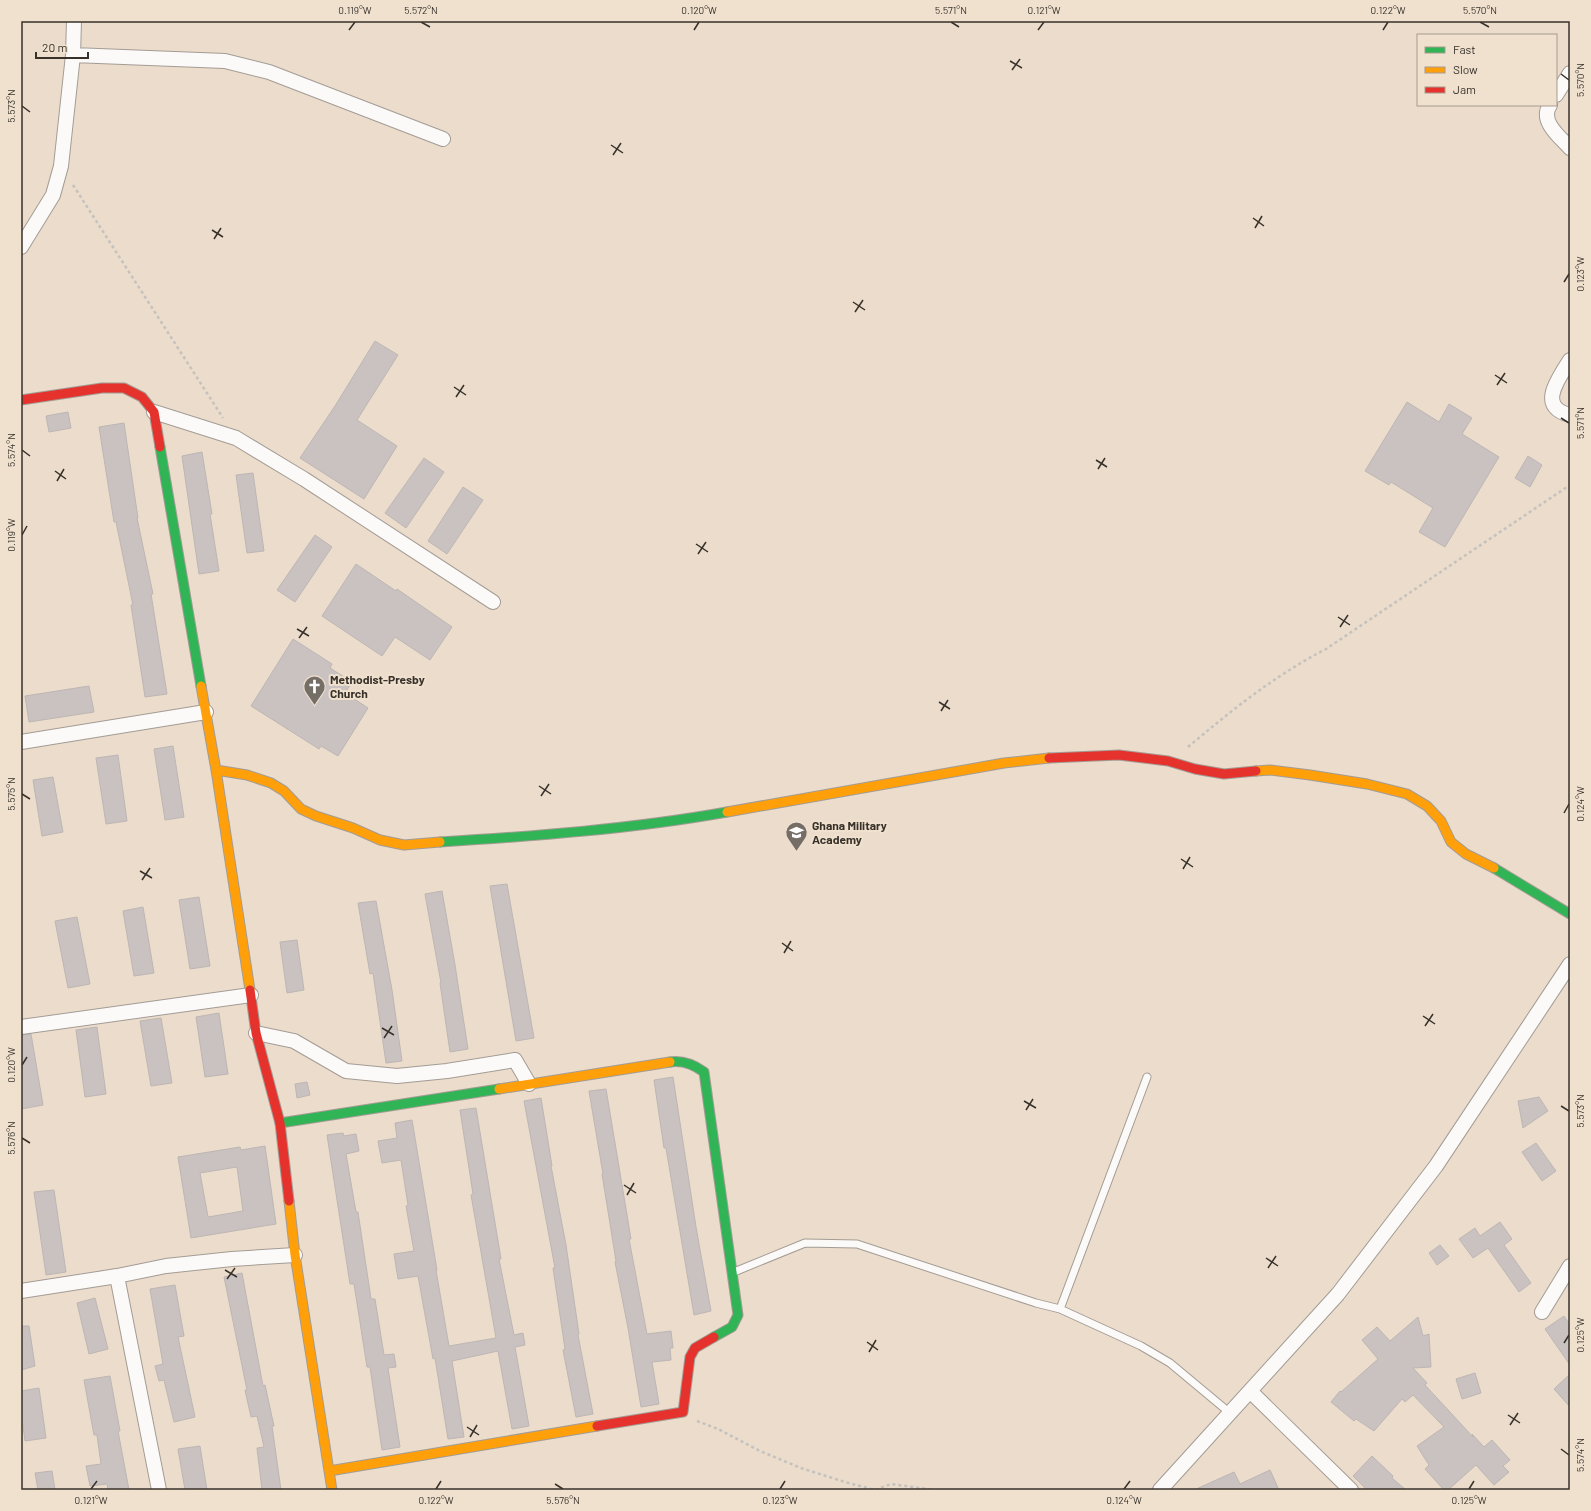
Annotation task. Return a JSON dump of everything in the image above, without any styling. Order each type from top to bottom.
[{"type":"street","points":[[21,247],[53,195],[60,166],[73,55],[74,21]]},
{"type":"street","points":[[73,55],[225,61],[269,72],[443,139]]},
{"type":"street","points":[[1557,93],[1570,73]]},
{"type":"street","points":[[1549,106],[1547,108],[1547,118],[1550,126],[1570,148]]},
{"type":"street","points":[[1570,360],[1554,386],[1551,397],[1555,406],[1562,413],[1570,415]]},
{"type":"street","points":[[21,400],[102,388],[124,388],[142,397],[154,412],[216,770],[256,1033],[280,1123],[295,1255],[332,1490]]},
{"type":"street","points":[[154,412],[236,438],[304,479],[493,602]]},
{"type":"street","points":[[21,742],[206,712]]},
{"type":"street","points":[[216,770],[247,776],[271,783],[284,791],[301,809],[316,816],[353,828],[380,840],[404,844],[545,835],[698,817],[1042,758],[1119,755],[1168,761],[1195,769],[1224,774],[1270,770],[1367,784],[1407,794],[1427,806],[1441,821],[1451,842],[1466,854],[1501,872],[1570,914]]},
{"type":"street","points":[[1160,1490],[1338,1294],[1436,1166],[1570,964]]},
{"type":"street","points":[[21,1027],[251,995]]},
{"type":"street","points":[[256,1033],[294,1041],[346,1071],[397,1076],[448,1071],[515,1060],[528,1084]]},
{"type":"street","points":[[280,1123],[679,1061],[695,1065],[704,1072],[738,1316],[732,1327],[695,1348],[692,1352],[690,1357],[683,1412],[329,1471]]},
{"type":"street","points":[[21,1291],[117,1276],[166,1266],[232,1259],[295,1255]]},
{"type":"street","points":[[1542,1312],[1570,1266]]},
{"type":"street","points":[[117,1276],[159,1490]]},
{"type":"street","points":[[1250,1391],[1351,1490]]},
{"type":"lane","points":[[1060,1309],[1147,1077]]},
{"type":"lane","points":[[732,1273],[805,1243],[857,1244],[1036,1303],[1060,1309],[1141,1346],[1164,1360],[1230,1413]]},
{"type":"path","points":[[60,166],[236,438]]},
{"type":"path","points":[[1168,761],[1244,701],[1300,663],[1326,649],[1570,485]]},
{"type":"path","points":[[683,1412],[696,1420],[718,1429],[760,1451],[801,1468],[845,1482],[875,1490],[892,1484],[934,1490]]},
{"type":"shaded area","name":"Ghana Military Academy","points":[[21,21],[1570,21],[1570,1490],[21,1490]]},
{"type":"building","points":[[375,341],[398,355],[357,420],[397,446],[364,499],[300,458],[335,406]]},
{"type":"building","points":[[1407,402],[1439,422],[1449,404],[1472,418],[1462,434],[1499,457],[1445,547],[1419,532],[1433,508],[1391,482],[1389,485],[1365,471]]},
{"type":"building","points":[[68,412],[71,428],[49,432],[46,416]]},
{"type":"building","points":[[124,423],[137,518],[153,594],[151,594],[167,694],[145,697],[131,605],[133,605],[116,522],[114,522],[99,427]]},
{"type":"building","points":[[202,452],[219,571],[199,574],[182,456]]},
{"type":"building","points":[[1528,456],[1542,465],[1530,487],[1515,478]]},
{"type":"building","points":[[424,458],[444,472],[406,528],[385,513]]},
{"type":"building","points":[[253,473],[264,551],[247,553],[236,475]]},
{"type":"building","points":[[463,487],[483,500],[447,554],[428,541]]},
{"type":"building","points":[[315,535],[332,547],[295,602],[277,590]]},
{"type":"building","points":[[356,564],[396,591],[397,589],[452,627],[430,660],[395,637],[382,656],[322,616]]},
{"type":"building","points":[[293,639],[332,664],[330,668],[352,682],[345,693],[368,708],[338,756],[321,746],[319,749],[251,706]]},
{"type":"building","points":[[89,686],[94,712],[29,722],[25,696]]},
{"type":"building","points":[[173,746],[184,817],[165,820],[154,749]]},
{"type":"building","points":[[118,755],[127,821],[106,824],[96,758]]},
{"type":"building","points":[[53,777],[63,832],[42,836],[33,780]]},
{"type":"building","points":[[507,884],[534,1038],[516,1041],[490,886]]},
{"type":"building","points":[[442,891],[468,1049],[450,1052],[441,983],[425,894]]},
{"type":"building","points":[[199,897],[210,966],[190,969],[179,900]]},
{"type":"building","points":[[376,901],[392,990],[402,1061],[386,1063],[373,973],[370,974],[358,903]]},
{"type":"building","points":[[143,907],[154,973],[134,976],[123,911]]},
{"type":"building","points":[[77,917],[90,984],[68,988],[55,921]]},
{"type":"building","points":[[297,940],[304,990],[287,993],[280,942]]},
{"type":"building","points":[[219,1013],[228,1074],[205,1077],[196,1017]]},
{"type":"building","points":[[161,1018],[172,1083],[151,1086],[140,1021]]},
{"type":"building","points":[[97,1027],[106,1094],[85,1097],[76,1030]]},
{"type":"building","points":[[31,1034],[43,1105],[21,1109],[21,1035]]},
{"type":"building","points":[[673,1077],[696,1227],[711,1311],[694,1315],[666,1148],[664,1148],[654,1080]]},
{"type":"building","points":[[307,1082],[310,1095],[297,1098],[295,1084]]},
{"type":"building","points":[[606,1089],[631,1239],[629,1239],[647,1334],[671,1331],[673,1348],[670,1348],[671,1360],[652,1362],[659,1404],[641,1407],[615,1262],[603,1174],[589,1091]]},
{"type":"building","points":[[1539,1097],[1548,1111],[1523,1128],[1518,1101]]},
{"type":"building","points":[[541,1098],[551,1166],[566,1245],[578,1335],[593,1414],[576,1417],[563,1350],[565,1349],[553,1268],[555,1268],[524,1101]]},
{"type":"building","points":[[476,1108],[501,1259],[499,1259],[514,1335],[523,1333],[525,1345],[515,1347],[529,1426],[512,1429],[498,1351],[452,1361],[464,1437],[448,1439],[435,1358],[433,1359],[418,1276],[398,1279],[394,1254],[414,1251],[406,1206],[408,1205],[401,1160],[382,1163],[378,1141],[397,1138],[395,1123],[412,1120],[449,1346],[496,1338],[471,1195],[473,1194],[460,1110]]},
{"type":"building","points":[[343,1133],[344,1136],[356,1134],[359,1151],[346,1154],[356,1212],[358,1212],[371,1299],[375,1299],[384,1355],[394,1354],[396,1367],[388,1368],[400,1447],[382,1450],[370,1367],[367,1367],[354,1284],[350,1284],[327,1135]]},
{"type":"building","points":[[1536,1143],[1556,1171],[1542,1181],[1522,1152]]},
{"type":"building","points":[[265,1146],[276,1224],[191,1238],[178,1157],[240,1147],[241,1150]],"holes":[[[237,1167],[243,1211],[208,1217],[200,1173]]]},
{"type":"building","points":[[54,1190],[66,1272],[46,1275],[34,1192]]},
{"type":"building","points":[[1500,1222],[1512,1239],[1504,1245],[1531,1283],[1519,1292],[1488,1248],[1473,1258],[1459,1239],[1475,1228],[1480,1236]]},
{"type":"building","points":[[1440,1245],[1449,1256],[1437,1265],[1429,1253]]},
{"type":"building","points":[[242,1273],[263,1386],[265,1385],[274,1426],[272,1426],[281,1490],[262,1490],[257,1448],[264,1447],[257,1416],[251,1417],[224,1277]]},
{"type":"building","points":[[175,1285],[184,1336],[178,1337],[195,1417],[174,1422],[164,1380],[159,1381],[155,1366],[163,1364],[150,1289]]},
{"type":"building","points":[[95,1298],[108,1349],[89,1354],[77,1303]]},
{"type":"building","points":[[1564,1316],[1570,1325],[1570,1365],[1545,1329]]},
{"type":"building","points":[[1418,1317],[1423,1336],[1429,1334],[1431,1367],[1413,1368],[1427,1383],[1425,1385],[1473,1437],[1472,1434],[1484,1447],[1492,1440],[1510,1460],[1503,1466],[1509,1472],[1494,1485],[1476,1465],[1448,1490],[1444,1490],[1425,1469],[1429,1465],[1417,1446],[1444,1427],[1413,1395],[1405,1402],[1402,1399],[1374,1431],[1356,1419],[1354,1421],[1331,1402],[1340,1391],[1341,1392],[1378,1359],[1362,1340],[1377,1327],[1390,1341]]},
{"type":"building","points":[[21,1326],[29,1326],[35,1366],[21,1370]]},
{"type":"building","points":[[1475,1373],[1481,1393],[1462,1399],[1456,1379]]},
{"type":"building","points":[[1570,1374],[1570,1407],[1554,1389]]},
{"type":"building","points":[[110,1376],[129,1490],[108,1490],[107,1484],[90,1486],[86,1466],[101,1464],[97,1435],[94,1435],[84,1380]]},
{"type":"building","points":[[39,1388],[46,1438],[25,1441],[21,1412],[21,1391]]},
{"type":"building","points":[[200,1446],[207,1490],[185,1490],[178,1449]]},
{"type":"building","points":[[1372,1456],[1393,1476],[1392,1478],[1406,1490],[1367,1490],[1353,1476]]},
{"type":"building","points":[[1270,1470],[1279,1490],[1194,1490],[1234,1472],[1240,1484]]},
{"type":"building","points":[[52,1471],[55,1490],[38,1490],[35,1473]]},
{"type":"traffic: fast","points":[[160,447],[201,686]]},
{"type":"traffic: fast","points":[[440,842],[620,827],[727,812]]},
{"type":"traffic: fast","points":[[1494,868],[1570,914]]},
{"type":"traffic: fast","points":[[670,1062],[688,1063],[704,1072],[738,1315],[732,1327],[714,1337]]},
{"type":"traffic: fast","points":[[280,1123],[499,1089]]},
{"type":"traffic: slow","points":[[201,686],[216,770],[250,990]]},
{"type":"traffic: slow","points":[[727,812],[1004,763],[1049,758]]},
{"type":"traffic: slow","points":[[216,770],[247,775],[271,783],[284,791],[301,809],[316,816],[353,828],[380,840],[404,845],[440,842]]},
{"type":"traffic: slow","points":[[1256,771],[1270,770],[1310,775],[1367,784],[1407,794],[1427,806],[1441,821],[1451,842],[1466,854],[1494,868]]},
{"type":"traffic: slow","points":[[499,1089],[670,1062]]},
{"type":"traffic: slow","points":[[289,1201],[295,1255],[332,1490]]},
{"type":"traffic: slow","points":[[329,1471],[597,1426]]},
{"type":"traffic: jam","points":[[21,400],[102,388],[124,388],[142,397],[154,412],[160,447]]},
{"type":"traffic: jam","points":[[1049,758],[1119,755],[1168,761],[1195,769],[1224,774],[1256,771]]},
{"type":"traffic: jam","points":[[250,990],[256,1033],[280,1123],[289,1201]]},
{"type":"traffic: jam","points":[[597,1426],[683,1412],[690,1357],[695,1348],[714,1337]]},
{"type":"place","name":"Methodist-Presby Church","points":[[314,706]]},
{"type":"place","name":"Ghana Military Academy","points":[[796,852]]}]
